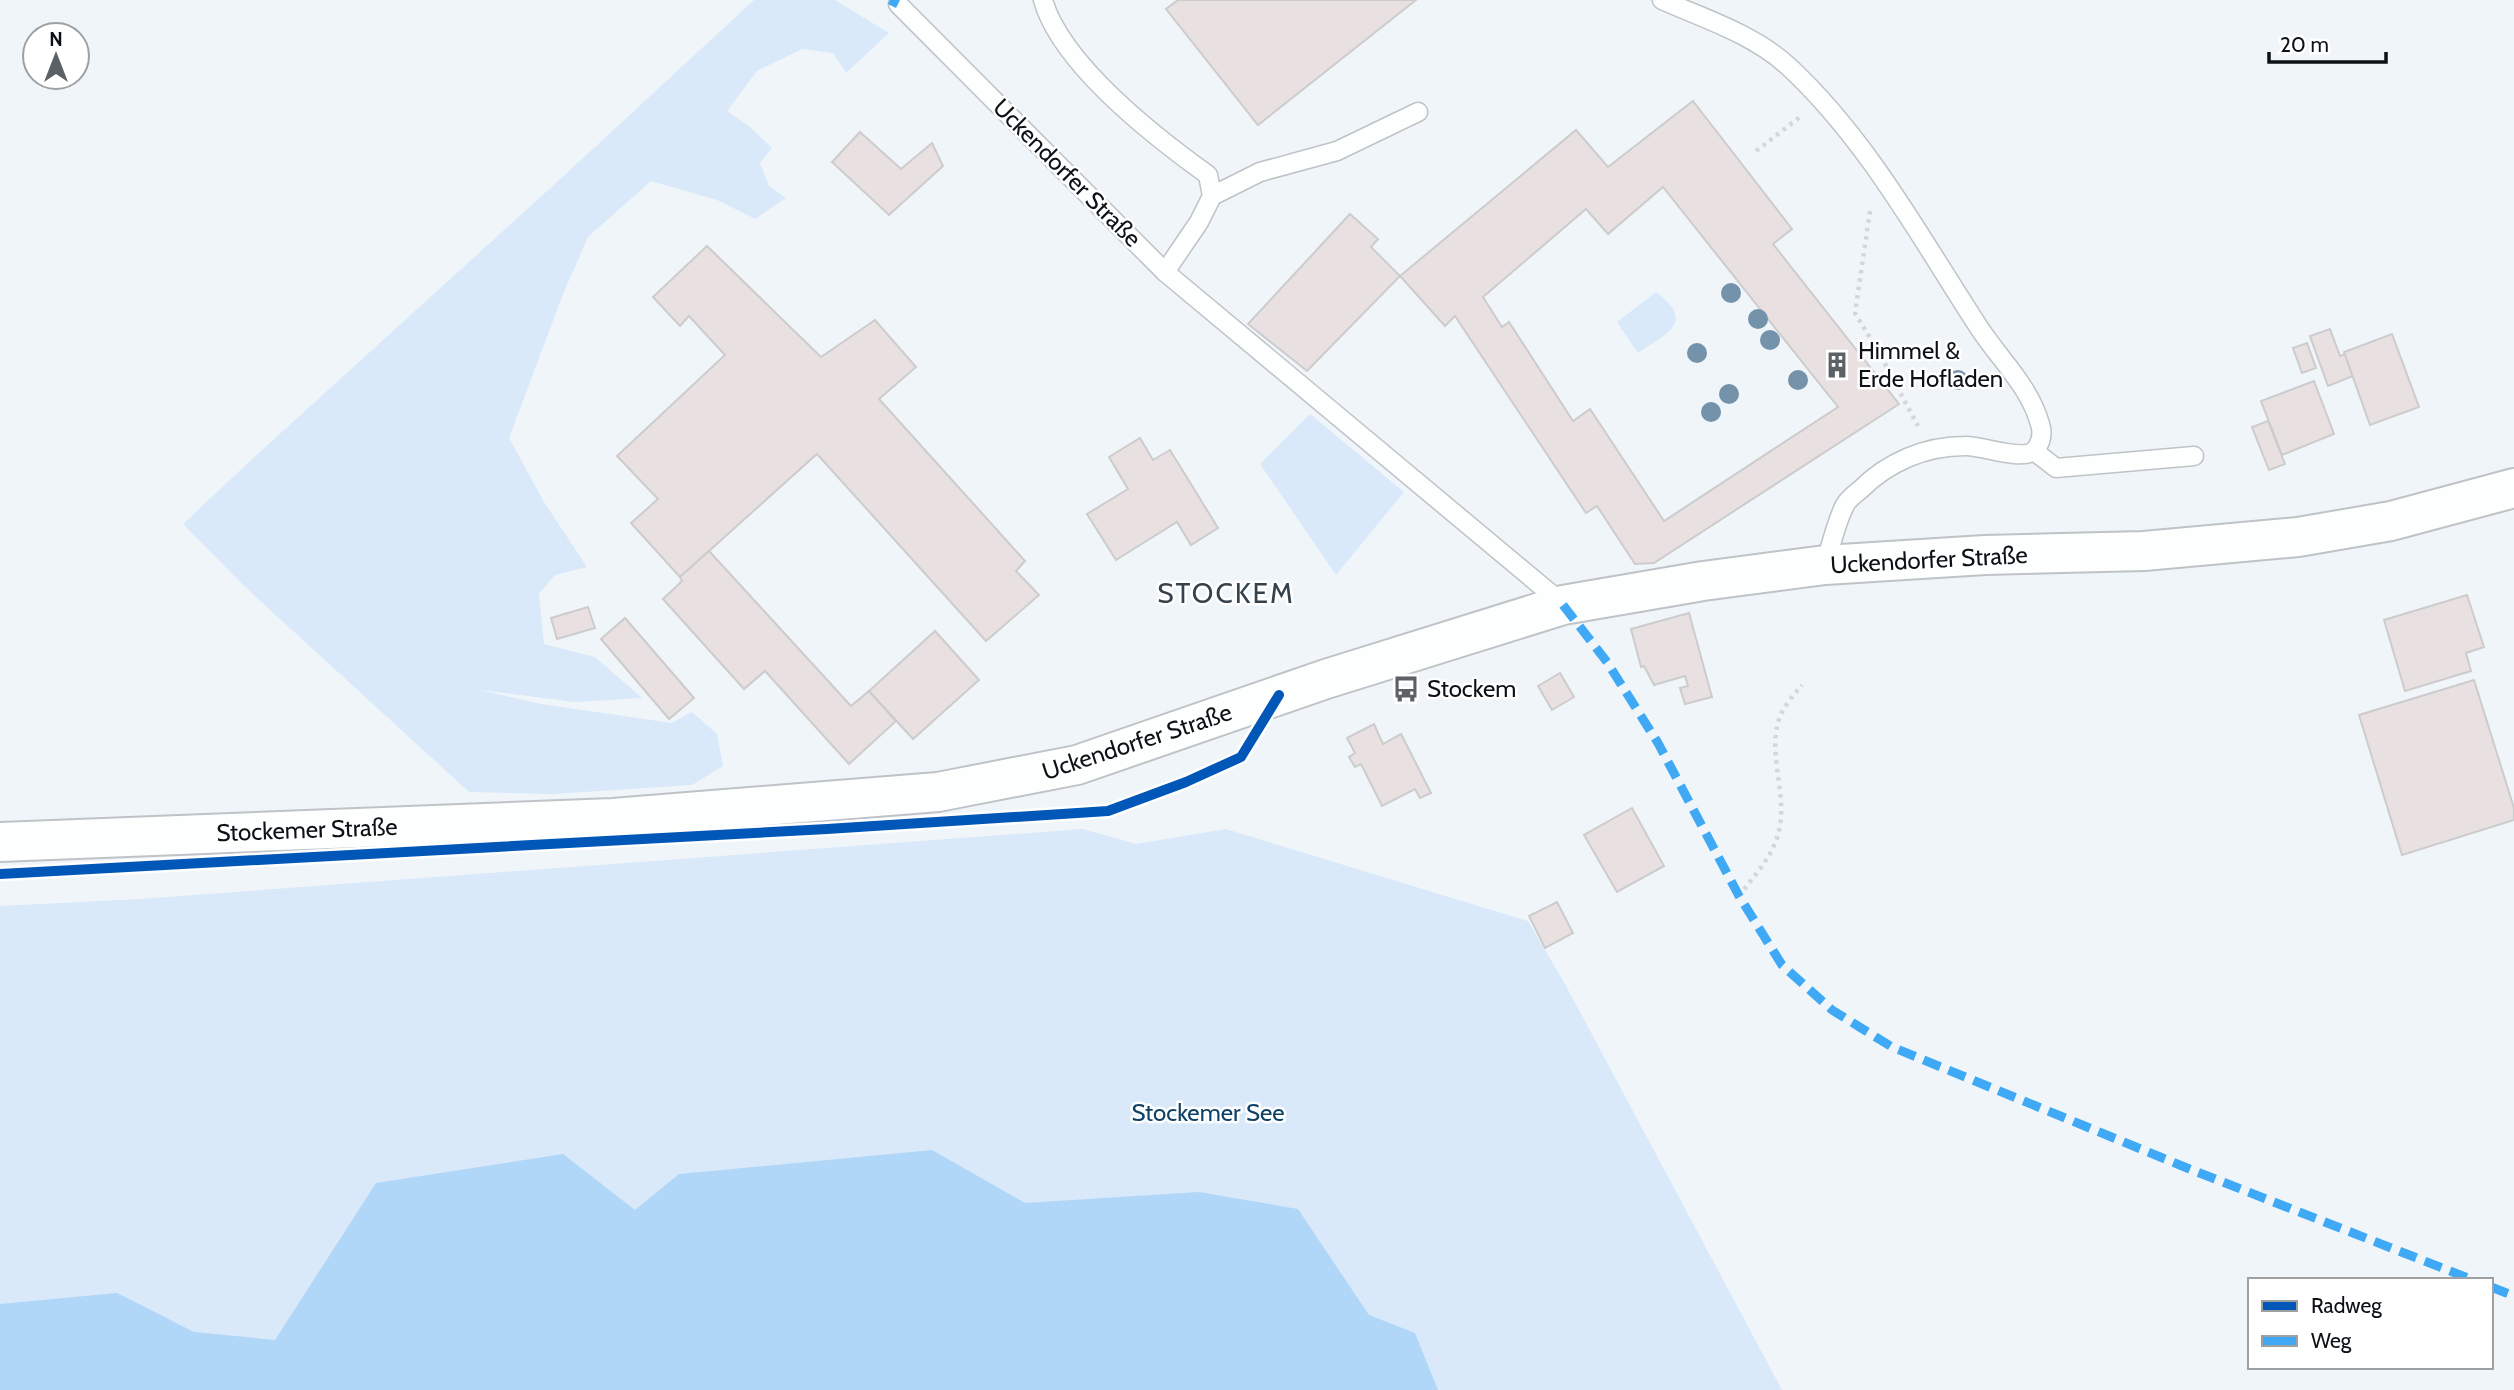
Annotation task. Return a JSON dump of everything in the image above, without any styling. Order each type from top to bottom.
[{"type":"main road","name":"Uckendorfer Straße","points":[[613,818],[938,792],[1049,772],[1077,765],[1315,683],[1563,605],[1703,580],[1825,565],[1984,555],[2144,551],[2298,537],[2391,521],[2514,488]]},
{"type":"main road","name":"Stockemer Straße","points":[[0,842],[613,818]]},
{"type":"lane","points":[[1043,0],[1048,18],[1082,65],[1141,122],[1208,175],[1212,196]]},
{"type":"lane","points":[[1662,0],[1747,37],[1785,63],[1823,99],[1922,236],[1980,329],[2020,381],[2042,428],[2041,440],[2034,451],[2024,455],[1965,446],[1930,450],[1892,464],[1846,504],[1825,565]]},
{"type":"lane","name":"Uckendorfer Straße","points":[[898,4],[1165,272],[1563,605]]},
{"type":"lane","points":[[1165,272],[1199,222],[1212,196],[1259,172],[1337,151],[1418,112]]},
{"type":"lane","points":[[2034,451],[2056,468],[2194,456]]},
{"type":"path","points":[[1756,151],[1823,99]]},
{"type":"path","points":[[1880,177],[1872,202],[1855,313],[1884,361],[1930,450]]},
{"type":"path","points":[[1739,895],[1770,855],[1780,829],[1777,727],[1786,704],[1802,685]]},
{"type":"green space","points":[[754,0],[835,0],[889,33],[846,73],[833,53],[802,49],[757,71],[727,111],[750,127],[772,148],[760,163],[769,186],[786,198],[755,219],[717,200],[651,181],[588,237],[563,294],[509,438],[544,502],[587,567],[555,575],[539,594],[544,644],[595,657],[642,698],[575,702],[480,690],[541,704],[672,723],[692,712],[717,734],[723,766],[692,785],[553,794],[469,792],[244,586],[183,524]]},
{"type":"green space","points":[[1656,292],[1668,302],[1676,319],[1667,333],[1638,353],[1617,322]]},
{"type":"green space","points":[[1310,414],[1404,492],[1336,575],[1260,464]]},
{"type":"green space","name":"Stockemer See","points":[[1083,829],[1136,844],[1226,829],[1528,921],[1565,984],[1782,1390],[0,1390],[0,906],[140,899]]},
{"type":"water","name":"Stockemer See","points":[[932,1150],[1025,1203],[1199,1192],[1298,1209],[1369,1315],[1415,1333],[1438,1390],[0,1390],[0,1304],[117,1293],[194,1332],[275,1340],[376,1183],[563,1154],[635,1210],[679,1174]]},
{"type":"building","points":[[1178,0],[1416,0],[1258,125],[1166,9]]},
{"type":"building","name":"Himmel & Erde Hofladen","points":[[1693,101],[1792,229],[1773,244],[1899,404],[1654,563],[1635,564],[1597,506],[1586,513],[1455,316],[1445,326],[1400,276],[1576,130],[1608,167]],"holes":[[[1663,187],[1838,407],[1664,521],[1590,409],[1573,421],[1509,322],[1502,327],[1483,297],[1586,209],[1608,234]]]},
{"type":"building","points":[[860,132],[901,169],[932,143],[943,166],[889,215],[832,162]]},
{"type":"building","points":[[1350,214],[1378,239],[1371,247],[1400,276],[1307,371],[1248,324]]},
{"type":"building","points":[[707,246],[821,357],[875,320],[916,367],[879,399],[1025,561],[1016,571],[1039,595],[986,641],[817,454],[680,577],[631,523],[658,499],[617,456],[725,355],[689,316],[680,326],[653,297]]},
{"type":"building","points":[[2330,329],[2340,356],[2345,354],[2353,376],[2328,386],[2310,336]]},
{"type":"building","points":[[2392,334],[2419,407],[2370,425],[2344,352]]},
{"type":"building","points":[[2307,343],[2316,368],[2302,373],[2293,348]]},
{"type":"building","points":[[2314,381],[2334,434],[2282,455],[2261,401]]},
{"type":"building","points":[[2268,421],[2285,464],[2269,470],[2252,427]]},
{"type":"building","points":[[1140,438],[1153,460],[1170,450],[1218,528],[1191,545],[1177,522],[1116,560],[1087,514],[1128,489],[1109,457]]},
{"type":"building","points":[[709,551],[851,706],[869,691],[896,721],[849,764],[765,671],[744,689],[663,599],[682,581],[680,577]]},
{"type":"building","points":[[2467,595],[2484,647],[2466,653],[2471,671],[2405,691],[2384,620]]},
{"type":"building","points":[[588,607],[595,628],[557,639],[551,618]]},
{"type":"building","points":[[1689,613],[1712,697],[1685,704],[1680,688],[1688,686],[1685,676],[1654,685],[1644,666],[1641,667],[1631,629]]},
{"type":"building","points":[[625,618],[694,698],[669,719],[601,639]]},
{"type":"building","points":[[935,631],[979,680],[913,739],[869,691]]},
{"type":"building","points":[[1560,673],[1574,697],[1552,710],[1538,686]]},
{"type":"building","points":[[2474,680],[2514,808],[2514,820],[2402,855],[2359,715]]},
{"type":"building","points":[[1374,724],[1383,744],[1401,734],[1431,793],[1420,798],[1415,789],[1382,806],[1361,764],[1355,767],[1349,757],[1355,753],[1347,738]]},
{"type":"building","points":[[1632,808],[1664,866],[1617,892],[1584,835]]},
{"type":"building","points":[[1557,902],[1573,933],[1545,948],[1529,916]]},
{"type":"marked path","points":[[890,0],[898,4]]},
{"type":"marked path","points":[[1563,605],[1607,662],[1658,743],[1739,896],[1782,965],[1832,1010],[1892,1047],[2187,1168],[2468,1278]]},
{"type":"marked path","points":[[2493,1288],[2514,1296]]},
{"type":"cycle path","points":[[0,874],[1108,811],[1186,782],[1241,757],[1279,695]]},
{"type":"place","name":"Himmel & Erde Hofladen","points":[[1837,365]]},
{"type":"place","name":"Stockem","points":[[1406,689]]},
{"type":"district","name":"STOCKEM","points":[[1226,593]]}]
